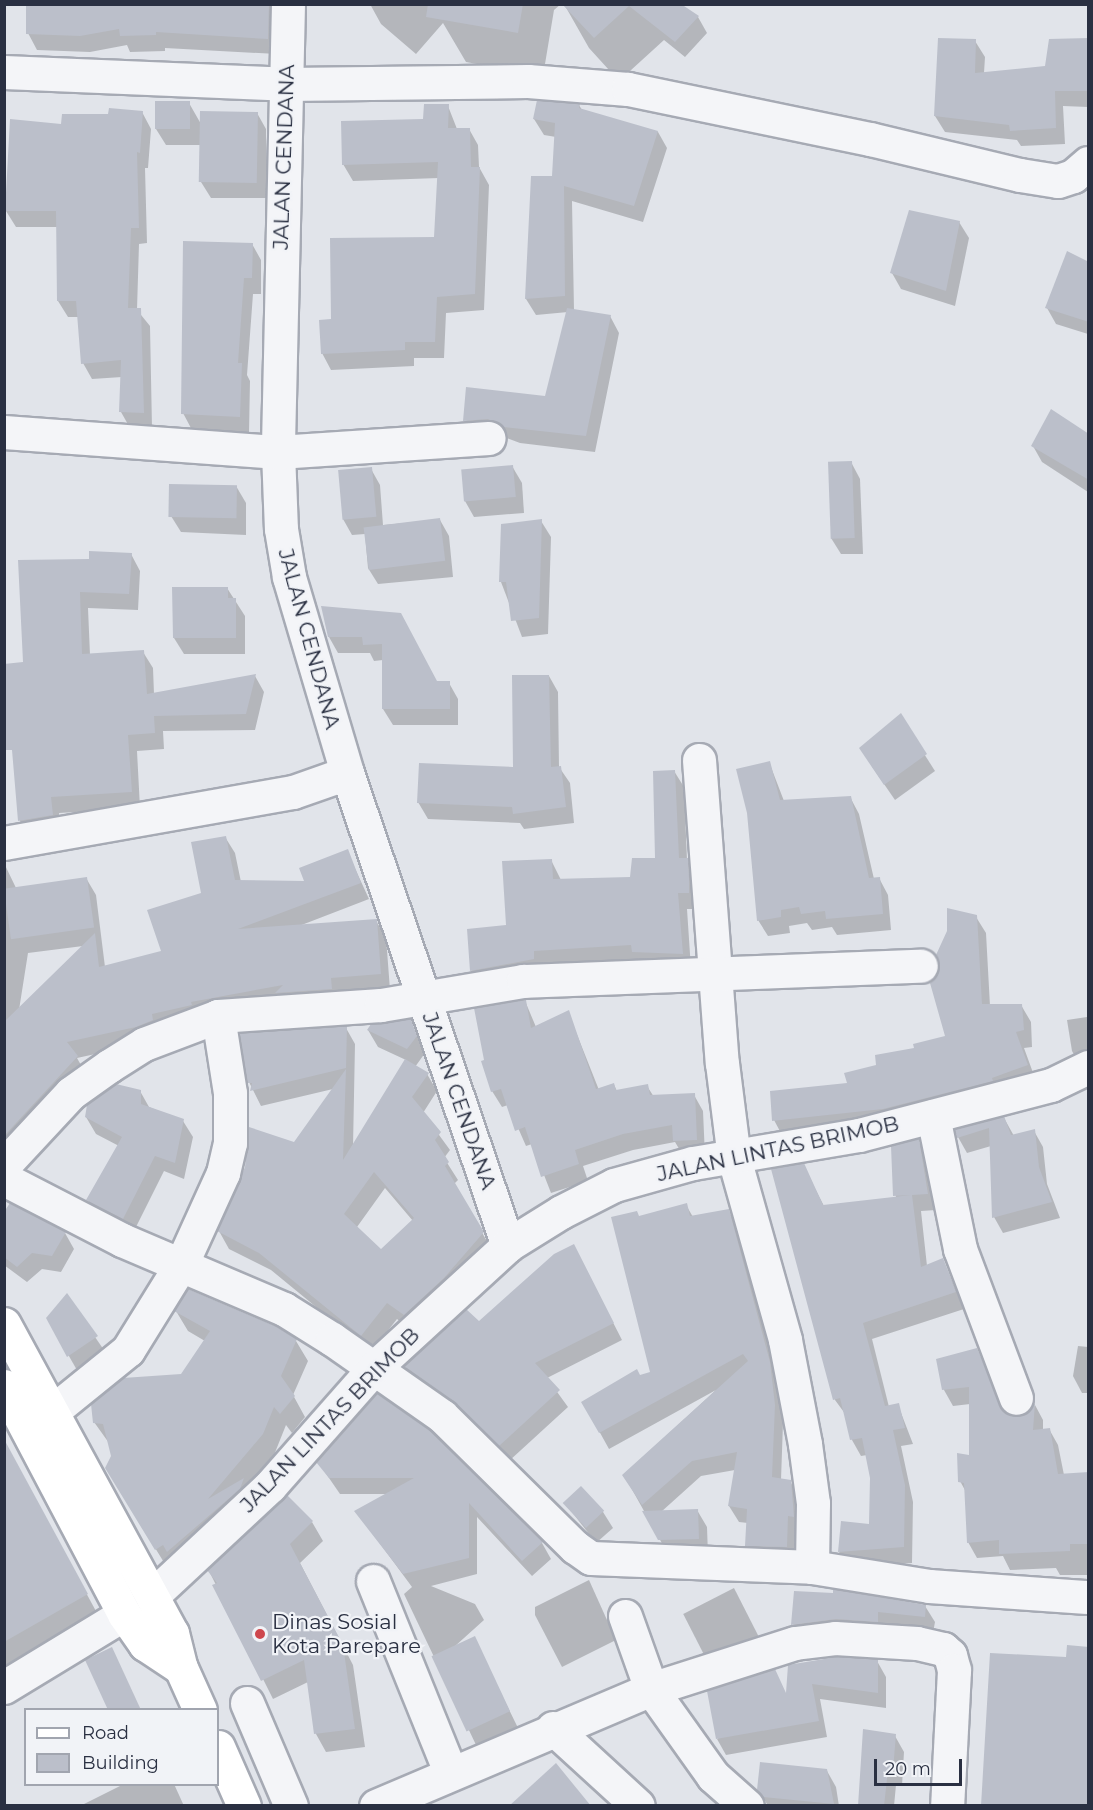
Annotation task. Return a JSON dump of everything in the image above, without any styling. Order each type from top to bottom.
[{"type":"main road","points":[[4,1324],[54,1410],[172,1633],[181,1668],[199,1708]]},
{"type":"main road","points":[[4,1386],[124,1614],[145,1644],[181,1668]]},
{"type":"main road","points":[[124,1614],[152,1596]]},
{"type":"main road","points":[[219,1749],[244,1806]]},
{"type":"street","name":"JALAN CENDANA","points":[[288,4],[278,452],[281,529],[289,577],[347,773],[508,1245]]},
{"type":"street","points":[[4,72],[286,84],[528,81],[628,89],[870,139],[1020,175],[1058,181],[1073,176],[1089,163]]},
{"type":"street","points":[[4,432],[278,452],[489,438]]},
{"type":"street","points":[[699,760],[715,972],[734,1158],[785,1341],[805,1444],[813,1503],[812,1567]]},
{"type":"street","points":[[4,843],[294,792],[347,773]]},
{"type":"street","points":[[4,1165],[71,1093],[109,1066],[144,1044],[218,1016],[381,1005],[523,981],[921,966]]},
{"type":"street","points":[[54,1410],[128,1350],[182,1263],[223,1173],[230,1143],[230,1093],[218,1016]]},
{"type":"street","name":"JALAN LINTAS BRIMOB","points":[[152,1596],[270,1486],[374,1368],[508,1245],[614,1185],[693,1163],[859,1136],[1051,1085],[1089,1067]]},
{"type":"street","points":[[933,1116],[960,1249],[1016,1398]]},
{"type":"street","points":[[4,1179],[122,1240],[182,1263],[284,1309],[442,1416],[575,1547],[591,1558],[812,1567],[929,1586],[1089,1598]]},
{"type":"street","points":[[373,1581],[450,1772]]},
{"type":"street","points":[[4,1687],[124,1614]]},
{"type":"street","points":[[625,1616],[651,1689],[713,1776],[747,1806]]},
{"type":"street","points":[[376,1806],[553,1728],[651,1689],[795,1643],[865,1639],[944,1649],[950,1655],[954,1670],[947,1806]]},
{"type":"street","points":[[247,1703],[291,1806]]},
{"type":"street","points":[[553,1728],[638,1806]]},
{"type":"building","points":[[26,4],[269,4],[268,39],[156,32],[156,35],[120,36],[119,29],[80,36],[26,34]]},
{"type":"building","points":[[428,4],[523,4],[518,33],[426,17]]},
{"type":"building","points":[[562,4],[681,4],[699,16],[675,42],[629,6],[594,38]]},
{"type":"building","points":[[938,38],[976,39],[975,73],[1045,66],[1049,39],[1089,38],[1089,91],[1055,91],[1056,128],[1010,131],[1009,125],[934,116]]},
{"type":"building","points":[[537,100],[580,104],[579,108],[658,131],[634,206],[564,186],[565,296],[525,299],[531,176],[552,176],[555,123],[533,119]]},
{"type":"building","points":[[155,101],[190,101],[190,129],[155,129]]},
{"type":"building","points":[[424,104],[449,104],[448,128],[470,128],[471,167],[480,167],[475,294],[437,297],[435,342],[405,342],[405,350],[321,354],[319,320],[331,319],[330,238],[434,237],[438,162],[342,165],[341,121],[423,119]]},
{"type":"building","points":[[109,108],[143,111],[140,153],[137,152],[139,228],[131,228],[128,308],[141,308],[144,413],[119,412],[121,360],[81,364],[76,301],[57,301],[56,211],[5,211],[10,119],[61,124],[62,114],[108,114]]},
{"type":"building","points":[[200,111],[258,112],[257,183],[199,182]]},
{"type":"building","points":[[909,210],[960,221],[946,291],[890,273]]},
{"type":"building","points":[[183,241],[253,243],[252,278],[244,278],[238,363],[242,363],[240,417],[181,414]]},
{"type":"building","points":[[1067,251],[1089,262],[1089,322],[1045,308]]},
{"type":"building","points":[[567,308],[611,315],[586,436],[504,427],[488,419],[463,421],[466,387],[545,396]]},
{"type":"building","points":[[1051,409],[1089,434],[1089,480],[1031,446]]},
{"type":"building","points":[[852,461],[855,538],[831,539],[828,462]]},
{"type":"building","points":[[513,465],[516,497],[464,501],[461,470]]},
{"type":"building","points":[[372,467],[376,517],[342,520],[338,470]]},
{"type":"building","points":[[169,484],[237,485],[236,518],[168,517]]},
{"type":"building","points":[[440,518],[445,561],[369,570],[364,527]]},
{"type":"building","points":[[542,519],[539,618],[511,621],[506,582],[499,582],[501,524]]},
{"type":"building","points":[[89,551],[132,553],[129,594],[80,592],[82,654],[144,650],[147,694],[256,674],[246,714],[154,716],[155,733],[128,735],[132,792],[51,797],[53,815],[18,821],[12,750],[6,750],[4,733],[4,664],[23,662],[18,560],[89,559]]},
{"type":"building","points":[[172,587],[228,587],[228,598],[236,598],[236,638],[173,638]]},
{"type":"building","points":[[321,606],[401,613],[437,681],[450,681],[450,709],[382,709],[382,644],[363,645],[362,637],[328,637]]},
{"type":"building","points":[[512,675],[549,675],[551,767],[561,766],[566,807],[513,814],[512,807],[417,803],[419,763],[513,767]]},
{"type":"building","points":[[901,713],[927,754],[884,785],[859,748]]},
{"type":"building","points":[[770,761],[780,800],[851,796],[869,878],[880,877],[883,914],[826,919],[825,911],[801,914],[799,907],[781,910],[781,917],[757,921],[747,813],[736,769]]},
{"type":"building","points":[[675,770],[679,858],[688,858],[689,879],[689,893],[678,893],[683,954],[632,952],[631,945],[534,951],[534,959],[470,971],[467,929],[506,925],[502,861],[552,859],[553,879],[630,877],[632,858],[655,858],[653,771]]},
{"type":"building","points":[[226,836],[235,880],[304,881],[299,868],[348,849],[361,883],[238,929],[377,919],[381,974],[331,978],[332,989],[275,993],[283,985],[191,1002],[192,1005],[152,1014],[153,1020],[136,1027],[67,1042],[78,1056],[4,1136],[4,1022],[95,933],[99,967],[161,951],[147,910],[201,893],[191,842]]},
{"type":"building","points":[[87,877],[94,928],[11,939],[4,889]]},
{"type":"building","points":[[947,908],[977,915],[982,1004],[1022,1004],[1024,1030],[1016,1032],[1028,1065],[992,1078],[993,1081],[883,1109],[772,1121],[770,1091],[847,1083],[844,1073],[876,1065],[875,1055],[914,1048],[913,1044],[945,1036],[930,983],[938,974],[936,955],[947,931]]},
{"type":"building","points":[[526,1000],[531,1028],[569,1010],[596,1089],[614,1083],[616,1090],[648,1084],[650,1095],[695,1093],[697,1140],[673,1141],[672,1125],[623,1134],[575,1150],[579,1164],[541,1177],[525,1127],[515,1131],[501,1089],[491,1092],[481,1061],[484,1060],[474,1008]]},
{"type":"building","points":[[411,1019],[417,1036],[407,1049],[367,1030],[371,1024]]},
{"type":"building","points":[[347,1026],[346,1068],[250,1091],[252,1083],[247,1083],[240,1033]]},
{"type":"building","points":[[405,1059],[429,1073],[412,1097],[441,1132],[435,1140],[449,1162],[445,1166],[484,1232],[444,1278],[404,1315],[387,1303],[361,1336],[259,1253],[217,1231],[245,1167],[249,1127],[294,1142],[346,1069],[343,1160]],"holes":[[[374,1172],[414,1218],[381,1249],[344,1214]]]},
{"type":"building","points":[[116,1084],[141,1090],[141,1104],[184,1119],[175,1163],[155,1156],[123,1219],[86,1200],[122,1137],[85,1117],[87,1105]]},
{"type":"building","points":[[1004,1116],[1011,1135],[1035,1129],[1039,1167],[1052,1202],[992,1218],[989,1128],[957,1138],[955,1129]]},
{"type":"building","points":[[919,1139],[928,1194],[912,1195],[921,1267],[943,1258],[956,1292],[863,1323],[885,1406],[899,1403],[905,1428],[893,1430],[905,1485],[904,1547],[838,1552],[841,1521],[869,1524],[870,1478],[862,1438],[850,1440],[840,1398],[833,1400],[771,1169],[804,1163],[823,1205],[911,1195],[893,1196],[891,1146]]},
{"type":"building","points":[[10,1203],[66,1232],[52,1256],[32,1253],[17,1267],[4,1257],[4,1212]]},
{"type":"building","points":[[687,1203],[690,1216],[729,1209],[770,1362],[775,1405],[772,1477],[791,1480],[794,1517],[788,1516],[787,1547],[745,1546],[747,1509],[728,1506],[737,1452],[692,1461],[642,1505],[622,1475],[748,1361],[743,1354],[599,1433],[581,1402],[637,1369],[640,1375],[650,1372],[611,1217],[637,1211],[639,1216]]},
{"type":"building","points":[[574,1244],[614,1323],[535,1363],[560,1390],[499,1446],[455,1403],[404,1366],[466,1309],[479,1321],[554,1254]]},
{"type":"building","points":[[188,1289],[275,1326],[297,1339],[281,1376],[295,1396],[280,1414],[274,1407],[263,1434],[208,1499],[244,1478],[240,1489],[167,1552],[163,1545],[155,1550],[105,1468],[111,1456],[103,1424],[93,1423],[91,1404],[123,1378],[181,1374],[210,1331],[174,1311]]},
{"type":"building","points":[[67,1293],[98,1336],[67,1357],[46,1318]]},
{"type":"building","points":[[977,1348],[1004,1412],[1022,1416],[1035,1403],[1033,1430],[1050,1428],[1058,1474],[1089,1472],[1089,1544],[1070,1544],[1070,1551],[999,1554],[999,1540],[967,1543],[964,1483],[958,1482],[957,1453],[969,1455],[969,1387],[942,1390],[936,1359]]},
{"type":"building","points":[[377,1393],[430,1430],[543,1542],[522,1561],[469,1503],[469,1558],[403,1574],[354,1511],[414,1478],[329,1478],[316,1462]]},
{"type":"building","points":[[4,1439],[88,1594],[4,1642]]},
{"type":"building","points":[[581,1486],[604,1511],[586,1528],[563,1503]]},
{"type":"building","points":[[287,1495],[313,1521],[290,1544],[343,1645],[355,1729],[314,1734],[304,1660],[261,1681],[212,1585],[217,1583],[207,1570]]},
{"type":"building","points":[[698,1509],[699,1539],[658,1540],[642,1511]]},
{"type":"building","points":[[833,1589],[926,1605],[925,1617],[878,1612],[878,1622],[836,1619],[791,1625],[794,1591],[833,1593]]},
{"type":"building","points":[[475,1636],[510,1711],[467,1732],[431,1656]]},
{"type":"building","points":[[1067,1645],[1089,1647],[1089,1806],[981,1806],[990,1653],[1066,1657]]},
{"type":"building","points":[[112,1647],[140,1708],[107,1708],[85,1660]]},
{"type":"building","points":[[836,1657],[878,1659],[878,1693],[812,1684],[819,1721],[716,1739],[707,1691],[775,1669],[786,1693],[788,1665]]},
{"type":"building","points":[[863,1729],[896,1734],[893,1770],[888,1770],[884,1806],[858,1806]]},
{"type":"building","points":[[760,1762],[827,1769],[834,1804],[763,1797],[757,1790]]},
{"type":"building","points":[[556,1763],[591,1806],[509,1806]]},
{"type":"place","name":"Dinas Sosial Kota Parepare","points":[[260,1634]]}]
